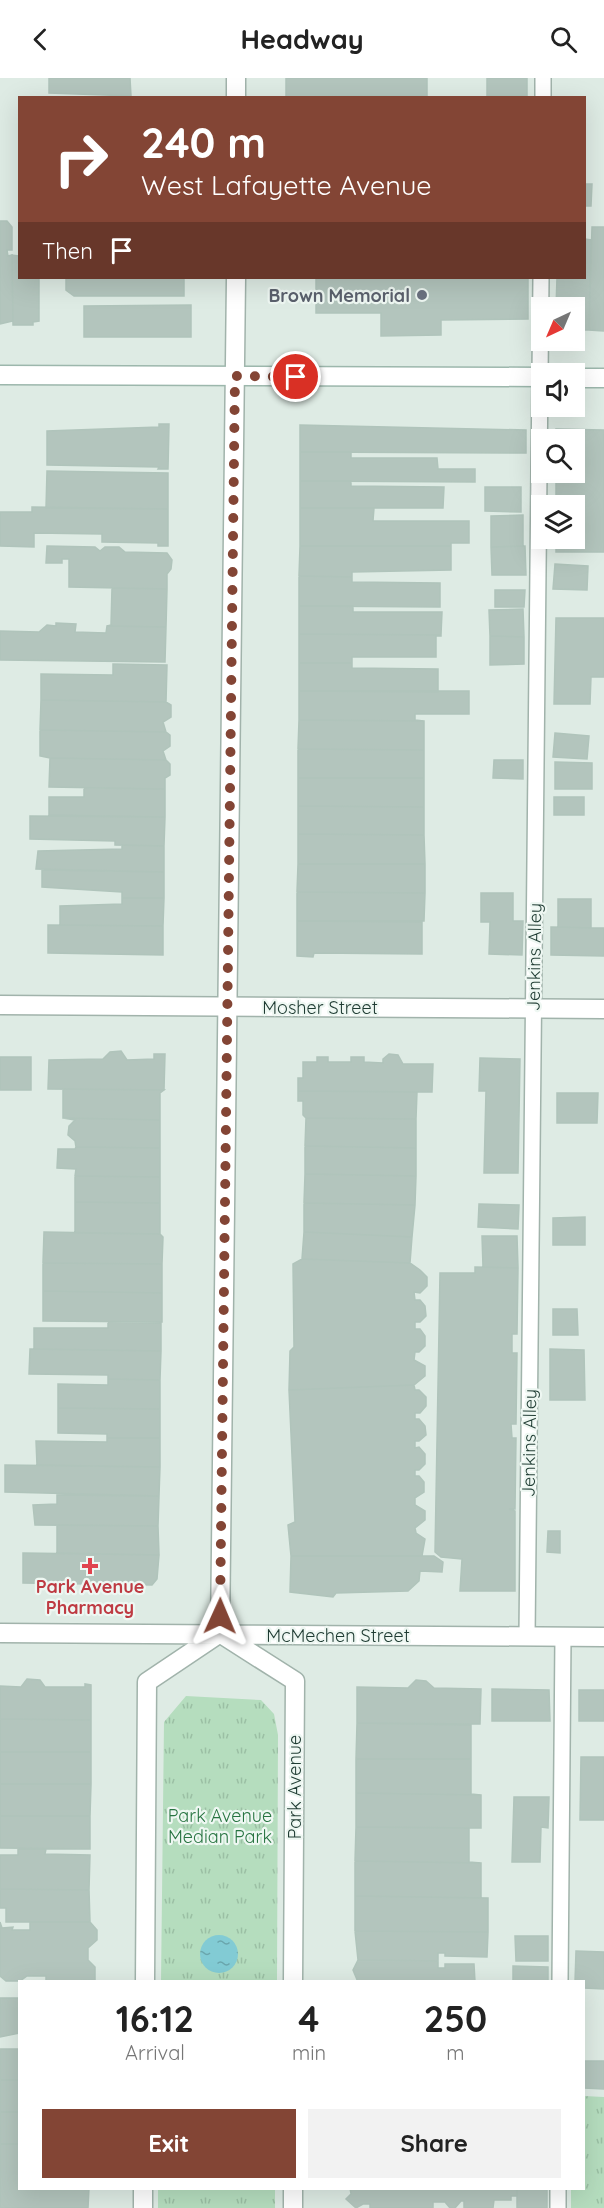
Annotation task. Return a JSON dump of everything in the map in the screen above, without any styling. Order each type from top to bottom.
[{"type":"street","points":[[236,78],[236,96]]},
{"type":"street","points":[[145,1980],[147,1682],[220,1633],[236,279]]},
{"type":"street","points":[[0,375],[531,378]]},
{"type":"street","points":[[585,378],[604,378]]},
{"type":"street","name":"Mosher Street","points":[[0,1005],[604,1009]]},
{"type":"street","name":"Park Avenue","points":[[220,1633],[295,1681],[294,1980]]},
{"type":"street","name":"McMechen Street","points":[[0,1634],[604,1636]]},
{"type":"street","points":[[142,2208],[143,2190]]},
{"type":"street","points":[[292,2208],[293,2190]]},
{"type":"lane","points":[[543,78],[543,96]]},
{"type":"lane","name":"Jenkins Alley","points":[[541,279],[541,363]]},
{"type":"lane","name":"Jenkins Alley","points":[[527,1636],[541,417]]},
{"type":"lane","points":[[560,1980],[563,1636]]},
{"type":"lane","points":[[558,2190],[558,2208]]},
{"type":"green space","name":"Park Avenue Median Park","points":[[186,1696],[261,1700],[274,1714],[278,1735],[277,1980],[161,1980],[164,1722]]},
{"type":"green space","points":[[585,2096],[604,2097],[604,2208],[571,2208],[571,2190],[585,2190]]},
{"type":"green space","points":[[158,2190],[275,2190],[275,2208],[158,2208]]},
{"type":"water","points":[[219,1935],[232,1941],[238,1954],[232,1967],[219,1973],[206,1967],[200,1954],[206,1941]]},
{"type":"building","points":[[49,78],[130,78],[131,96],[49,93]]},
{"type":"building","points":[[286,78],[427,78],[427,96],[286,96]]},
{"type":"building","points":[[487,78],[527,78],[527,96],[487,96]]},
{"type":"building","points":[[586,184],[592,184],[591,206],[586,206]]},
{"type":"building","points":[[0,221],[7,221],[12,227],[12,250],[7,250],[8,256],[12,255],[13,321],[0,324]]},
{"type":"building","points":[[592,227],[604,227],[604,331],[589,330]]},
{"type":"building","points":[[586,239],[591,240],[589,330],[585,330],[585,297],[556,297],[557,279],[586,279]]},
{"type":"building","points":[[12,255],[18,256],[18,279],[39,279],[39,321],[33,322],[33,325],[13,325]]},
{"type":"building","points":[[66,279],[184,279],[184,296],[74,296],[66,290]]},
{"type":"building","name":"Brown Memorial","points":[[316,279],[528,279],[528,319],[441,320],[441,335],[381,336],[381,313],[316,313]]},
{"type":"building","points":[[191,305],[191,337],[84,337],[84,306]]},
{"type":"building","points":[[159,424],[169,424],[168,469],[47,465],[47,431],[159,427]]},
{"type":"building","points":[[300,425],[526,430],[526,453],[300,452]]},
{"type":"building","points":[[585,430],[604,430],[604,552],[556,552],[556,549],[585,549],[585,495],[556,495],[556,483],[585,483]]},
{"type":"building","points":[[300,452],[351,452],[351,458],[437,458],[438,469],[475,469],[475,482],[300,481]]},
{"type":"building","points":[[47,471],[168,473],[168,509],[46,508]]},
{"type":"building","points":[[300,481],[351,481],[351,486],[444,487],[443,508],[300,508]]},
{"type":"building","points":[[485,487],[521,487],[521,512],[485,511]]},
{"type":"building","points":[[32,507],[168,509],[168,546],[158,546],[158,543],[102,542],[102,534],[34,533],[34,547],[0,546],[0,512],[32,512]]},
{"type":"building","points":[[300,508],[374,508],[373,521],[469,521],[469,543],[451,543],[451,546],[300,546]]},
{"type":"building","points":[[523,515],[523,546],[491,547],[491,516]]},
{"type":"building","points":[[47,546],[95,547],[100,551],[105,547],[119,547],[125,552],[167,553],[172,560],[171,569],[167,574],[167,589],[69,587],[69,559],[62,559],[62,563],[46,563]]},
{"type":"building","points":[[300,546],[451,546],[451,570],[352,572],[352,577],[299,576]]},
{"type":"building","points":[[525,546],[526,575],[492,575],[491,547]]},
{"type":"building","points":[[555,564],[588,566],[587,590],[553,589]]},
{"type":"building","points":[[299,576],[352,577],[352,582],[440,583],[440,607],[299,606]]},
{"type":"building","points":[[112,588],[167,589],[166,627],[107,626],[111,625]]},
{"type":"building","points":[[495,590],[525,590],[524,607],[495,607]]},
{"type":"building","points":[[299,606],[353,606],[353,612],[442,612],[441,635],[299,634]]},
{"type":"building","points":[[523,609],[524,637],[490,636],[489,610]]},
{"type":"building","points":[[556,618],[604,618],[604,677],[591,677],[590,704],[554,704]]},
{"type":"building","points":[[56,623],[76,624],[75,632],[106,633],[107,626],[166,627],[165,662],[0,660],[0,631],[39,632],[47,625],[56,626]]},
{"type":"building","points":[[299,634],[441,636],[436,636],[436,657],[352,657],[352,663],[299,663]]},
{"type":"building","points":[[490,636],[524,637],[524,664],[490,665]]},
{"type":"building","points":[[299,663],[352,663],[352,668],[438,669],[438,692],[299,691]]},
{"type":"building","points":[[113,664],[167,665],[166,702],[41,700],[41,674],[113,675]]},
{"type":"building","points":[[299,691],[469,691],[469,714],[415,714],[415,720],[424,721],[299,720]]},
{"type":"building","points":[[41,700],[166,702],[171,705],[171,717],[163,722],[166,732],[40,730]]},
{"type":"building","points":[[299,720],[424,721],[424,750],[298,749]]},
{"type":"building","points":[[40,730],[166,732],[170,735],[170,746],[163,751],[166,760],[50,758],[40,756]]},
{"type":"building","points":[[555,733],[589,736],[587,759],[553,757]]},
{"type":"building","points":[[298,749],[424,750],[424,778],[298,778]]},
{"type":"building","points":[[50,758],[166,760],[170,764],[170,775],[165,778],[165,789],[49,787]]},
{"type":"building","points":[[494,760],[523,760],[523,779],[493,778]]},
{"type":"building","points":[[555,762],[592,763],[592,789],[555,789]]},
{"type":"building","points":[[298,778],[424,778],[424,807],[298,806]]},
{"type":"building","points":[[84,788],[165,789],[165,817],[49,815],[49,797],[84,797]]},
{"type":"building","points":[[554,797],[584,797],[584,815],[554,815]]},
{"type":"building","points":[[298,806],[424,807],[424,835],[298,834]]},
{"type":"building","points":[[30,816],[165,817],[164,846],[115,845],[115,841],[30,839]]},
{"type":"building","points":[[298,834],[424,835],[425,864],[298,864]]},
{"type":"building","points":[[122,845],[164,846],[164,872],[36,869],[38,851],[122,849]]},
{"type":"building","points":[[298,864],[425,864],[425,893],[297,892]]},
{"type":"building","points":[[42,870],[164,872],[164,898],[122,898],[122,892],[42,887]]},
{"type":"building","points":[[297,892],[425,893],[424,921],[297,921]]},
{"type":"building","points":[[481,893],[513,893],[513,921],[523,921],[522,955],[489,954],[490,922],[481,922]]},
{"type":"building","points":[[122,898],[164,898],[163,926],[60,925],[60,906],[122,904]]},
{"type":"building","points":[[558,899],[591,899],[591,928],[558,927]]},
{"type":"building","points":[[297,921],[422,922],[422,954],[314,953],[313,957],[297,956]]},
{"type":"building","points":[[48,925],[163,926],[163,955],[48,953]]},
{"type":"building","points":[[551,927],[604,928],[604,956],[551,955]]},
{"type":"building","points":[[121,1051],[127,1060],[154,1059],[154,1054],[165,1054],[164,1090],[48,1089],[49,1060],[103,1059],[110,1052]]},
{"type":"building","points":[[389,1054],[398,1055],[403,1064],[433,1064],[432,1092],[298,1091],[298,1078],[303,1078],[303,1062],[317,1062],[317,1057],[328,1057],[328,1062],[351,1062],[351,1057],[364,1057],[364,1062],[383,1063],[383,1059]]},
{"type":"building","points":[[0,1057],[31,1057],[31,1090],[0,1090]]},
{"type":"building","points":[[480,1058],[520,1059],[518,1173],[484,1173],[486,1091],[479,1091]]},
{"type":"building","points":[[63,1089],[164,1090],[160,1093],[160,1120],[63,1118]]},
{"type":"building","points":[[298,1091],[417,1092],[416,1119],[306,1118],[303,1115],[303,1101],[298,1101]]},
{"type":"building","points":[[557,1093],[598,1093],[597,1123],[557,1123]]},
{"type":"building","points":[[63,1118],[160,1120],[160,1148],[76,1147],[75,1141],[68,1135],[69,1126],[75,1120]]},
{"type":"building","points":[[306,1118],[416,1119],[416,1148],[305,1146]]},
{"type":"building","points":[[305,1146],[416,1148],[416,1176],[305,1174]]},
{"type":"building","points":[[76,1147],[160,1148],[160,1177],[75,1176],[76,1169],[57,1168],[58,1149],[75,1149]]},
{"type":"building","points":[[305,1174],[416,1176],[415,1205],[304,1203]]},
{"type":"building","points":[[75,1176],[160,1177],[160,1203],[75,1202]]},
{"type":"building","points":[[75,1202],[160,1203],[160,1234],[75,1233]]},
{"type":"building","points":[[304,1203],[415,1205],[412,1237],[304,1232]]},
{"type":"building","points":[[479,1204],[519,1205],[518,1229],[478,1227]]},
{"type":"building","points":[[585,1217],[585,1245],[553,1245],[553,1218]]},
{"type":"building","points":[[44,1232],[160,1234],[163,1237],[162,1264],[43,1263]]},
{"type":"building","points":[[304,1232],[412,1237],[410,1263],[302,1259]]},
{"type":"building","points":[[482,1236],[517,1236],[518,1268],[483,1267]]},
{"type":"building","points":[[302,1259],[410,1263],[420,1270],[427,1277],[427,1286],[420,1293],[414,1292],[415,1300],[420,1300],[425,1306],[426,1316],[420,1322],[415,1322],[415,1329],[420,1329],[425,1336],[425,1346],[419,1352],[415,1352],[414,1360],[425,1366],[425,1376],[414,1385],[289,1390],[290,1351],[294,1347],[293,1264]]},
{"type":"building","points":[[43,1263],[162,1264],[162,1293],[43,1291]]},
{"type":"building","points":[[475,1267],[518,1268],[517,1334],[512,1334],[512,1353],[517,1353],[516,1424],[511,1424],[512,1438],[516,1438],[515,1509],[509,1509],[515,1511],[515,1591],[460,1591],[462,1559],[441,1557],[435,1552],[440,1273],[475,1273]]},
{"type":"building","points":[[43,1291],[162,1293],[162,1322],[43,1321]]},
{"type":"building","points":[[553,1309],[577,1309],[578,1335],[553,1335]]},
{"type":"building","points":[[108,1322],[161,1323],[161,1351],[34,1349],[34,1328],[108,1328]]},
{"type":"building","points":[[30,1349],[161,1351],[160,1380],[108,1379],[108,1375],[29,1374]]},
{"type":"building","points":[[550,1349],[584,1350],[585,1400],[550,1400]]},
{"type":"building","points":[[108,1379],[160,1380],[160,1409],[58,1408],[58,1384],[108,1385]]},
{"type":"building","points":[[414,1385],[415,1390],[419,1390],[426,1397],[426,1406],[420,1413],[415,1413],[415,1419],[419,1419],[425,1426],[426,1435],[419,1441],[415,1441],[415,1448],[419,1447],[425,1454],[425,1464],[419,1470],[415,1470],[415,1476],[419,1476],[424,1482],[424,1492],[415,1498],[415,1505],[425,1511],[425,1520],[415,1528],[416,1533],[425,1539],[422,1556],[291,1556],[288,1525],[295,1522],[289,1390]]},
{"type":"building","points":[[58,1408],[160,1409],[160,1438],[107,1438],[107,1434],[58,1433]]},
{"type":"building","points":[[107,1438],[160,1438],[160,1467],[37,1465],[36,1441],[107,1442]]},
{"type":"building","points":[[5,1465],[160,1467],[159,1496],[5,1492]]},
{"type":"building","points":[[57,1495],[159,1496],[158,1526],[35,1525],[33,1505],[57,1504]]},
{"type":"building","points":[[57,1525],[158,1526],[159,1555],[57,1553]]},
{"type":"building","points":[[548,1531],[560,1531],[560,1553],[547,1552]]},
{"type":"building","name":"Park Avenue Pharmacy","points":[[23,1553],[159,1555],[157,1579],[152,1585],[23,1583]]},
{"type":"building","points":[[291,1556],[434,1556],[443,1562],[442,1572],[420,1571],[419,1581],[408,1591],[336,1593],[333,1597],[290,1592]]},
{"type":"building","points":[[27,1679],[40,1680],[45,1687],[91,1685],[91,1720],[0,1719],[0,1686],[21,1687]]},
{"type":"building","points":[[416,1680],[426,1681],[434,1688],[481,1689],[480,1724],[357,1723],[357,1687],[408,1688]]},
{"type":"building","points":[[492,1689],[549,1690],[550,1721],[492,1721]]},
{"type":"building","points":[[579,1690],[604,1690],[604,1721],[579,1721]]},
{"type":"building","points":[[0,1719],[91,1720],[91,1752],[0,1752]]},
{"type":"building","points":[[357,1723],[471,1725],[471,1759],[356,1759]]},
{"type":"building","points":[[0,1752],[91,1752],[91,1784],[0,1784]]},
{"type":"building","points":[[581,1757],[604,1757],[604,1820],[580,1820]]},
{"type":"building","points":[[356,1759],[471,1759],[471,1794],[481,1795],[356,1793]]},
{"type":"building","points":[[0,1784],[91,1784],[90,1816],[0,1816]]},
{"type":"building","points":[[356,1793],[481,1795],[481,1828],[356,1827]]},
{"type":"building","points":[[514,1797],[549,1797],[548,1828],[541,1827],[540,1862],[512,1862]]},
{"type":"building","points":[[0,1816],[90,1816],[90,1849],[0,1848]]},
{"type":"building","points":[[356,1827],[469,1828],[469,1862],[481,1863],[355,1861]]},
{"type":"building","points":[[18,1849],[46,1849],[45,1854],[90,1855],[89,1890],[0,1889],[0,1855],[18,1855]]},
{"type":"building","points":[[355,1861],[481,1863],[481,1898],[355,1896]]},
{"type":"building","points":[[0,1889],[89,1890],[90,1922],[6,1922],[6,1908],[0,1908]]},
{"type":"building","points":[[355,1896],[488,1898],[488,1932],[355,1931]]},
{"type":"building","points":[[0,1922],[2,1928],[30,1930],[30,1922],[90,1922],[97,1930],[97,1940],[88,1948],[88,1960],[95,1967],[95,1980],[46,1980],[46,1976],[27,1976],[18,1981],[6,1981],[0,1976]]},
{"type":"building","points":[[355,1931],[488,1932],[487,1957],[445,1956],[445,1953],[438,1953],[438,1961],[358,1960]]},
{"type":"building","points":[[515,1936],[548,1936],[548,1961],[516,1961]]},
{"type":"building","points":[[576,1951],[604,1952],[604,1989],[585,1988],[585,1980],[575,1980]]},
{"type":"building","points":[[358,1960],[438,1961],[438,1968],[445,1968],[445,1964],[474,1964],[475,1980],[357,1980],[353,1970]]},
{"type":"building","points":[[513,1966],[548,1967],[548,1980],[513,1980]]},
{"type":"building","points":[[0,1998],[18,1998],[18,2033],[0,2037]]},
{"type":"building","points":[[0,2049],[18,2049],[18,2080],[0,2080]]},
{"type":"building","points":[[585,2061],[604,2061],[604,2089],[585,2088]]},
{"type":"building","points":[[0,2080],[18,2080],[18,2112],[0,2112]]},
{"type":"building","points":[[0,2112],[18,2112],[18,2144],[0,2144]]},
{"type":"building","points":[[0,2144],[18,2144],[18,2190],[89,2190],[88,2208],[0,2208]]},
{"type":"building","points":[[350,2190],[517,2190],[517,2196],[511,2196],[511,2200],[494,2200],[493,2208],[464,2208],[464,2201],[461,2201],[455,2208],[450,2208],[445,2202],[433,2202],[433,2208],[370,2208],[370,2204],[363,2204],[356,2208],[346,2199],[351,2194]]},
{"type":"building","points":[[517,2190],[547,2190],[547,2208],[517,2208]]},
{"type":"place","name":"Brown Memorial","points":[[422,295]]},
{"type":"place","name":"Park Avenue Pharmacy","points":[[90,1566]]},
{"type":"route","points":[[220,1616],[235,376],[296,377]]}]
